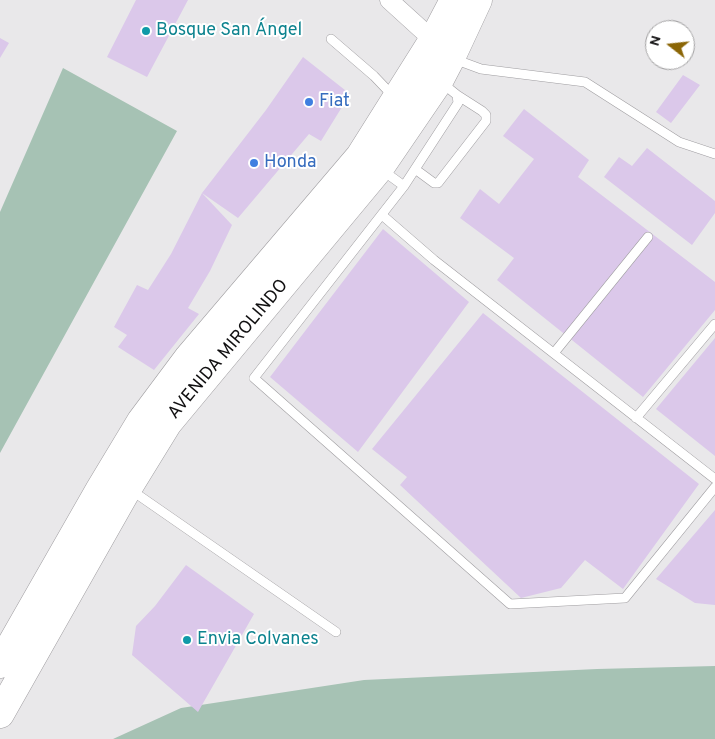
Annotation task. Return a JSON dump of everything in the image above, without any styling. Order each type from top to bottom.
[{"type":"main road","name":"AVENIDA MIROLINDO","points":[[445,68],[454,0]]},
{"type":"main road","name":"AVENIDA MIROLINDO","points":[[0,714],[128,488],[168,423],[379,169],[445,68],[478,0]]},
{"type":"main road","name":"AVENIDA MIROLINDO","points":[[0,664],[141,421],[188,358],[360,156],[396,99],[445,68]]},
{"type":"street","points":[[388,0],[445,68]]},
{"type":"lane","points":[[331,39],[374,76],[396,99]]},
{"type":"lane","points":[[445,68],[481,69],[585,82],[678,142],[715,154]]},
{"type":"lane","points":[[415,169],[434,183],[438,182],[486,121],[486,115],[445,68]]},
{"type":"lane","points":[[445,68],[458,103],[404,186],[254,378],[510,604],[625,598],[715,487]]},
{"type":"lane","points":[[379,169],[404,186]]},
{"type":"lane","points":[[382,215],[434,260],[715,479]]},
{"type":"lane","points":[[554,353],[648,237]]},
{"type":"lane","points":[[636,418],[715,324]]},
{"type":"lane","points":[[128,488],[336,632]]},
{"type":"green space","points":[[63,68],[177,131],[0,453],[0,212]]},
{"type":"green space","points":[[715,666],[715,739],[113,739],[181,708],[364,680],[597,669]]},
{"type":"building","name":"Bosque San Ángel","points":[[136,0],[188,0],[147,77],[107,57]]},
{"type":"building","points":[[0,38],[9,43],[0,58]]},
{"type":"building","points":[[303,57],[350,94],[321,141],[309,134],[238,218],[202,193],[266,110]]},
{"type":"building","points":[[683,75],[700,85],[671,123],[656,112]]},
{"type":"building","points":[[524,109],[589,160],[578,177],[715,282],[715,310],[643,397],[497,280],[514,258],[460,218],[480,189],[499,204],[534,159],[503,136]]},
{"type":"building","points":[[647,148],[715,201],[715,213],[692,245],[604,177],[619,157],[632,166]]},
{"type":"building","points":[[202,193],[232,225],[210,271],[188,308],[199,314],[154,370],[118,347],[127,335],[114,327],[137,285],[148,290],[171,254]]},
{"type":"building","points":[[383,229],[469,302],[358,452],[270,377]]},
{"type":"building","points":[[483,313],[699,484],[623,589],[585,560],[561,588],[521,598],[400,485],[407,477],[372,449]]},
{"type":"building","points":[[715,338],[715,456],[656,409]]},
{"type":"building","points":[[715,510],[715,605],[695,603],[656,579]]},
{"type":"building","name":"Envia Colvanes","points":[[186,565],[254,614],[198,712],[132,655],[136,626],[155,606]]},
{"type":"place","name":"Bosque San Ángel","points":[[146,31]]},
{"type":"place","name":"Fiat","points":[[309,102]]},
{"type":"place","name":"Honda","points":[[254,163]]},
{"type":"place","name":"Envia Colvanes","points":[[187,640]]}]
